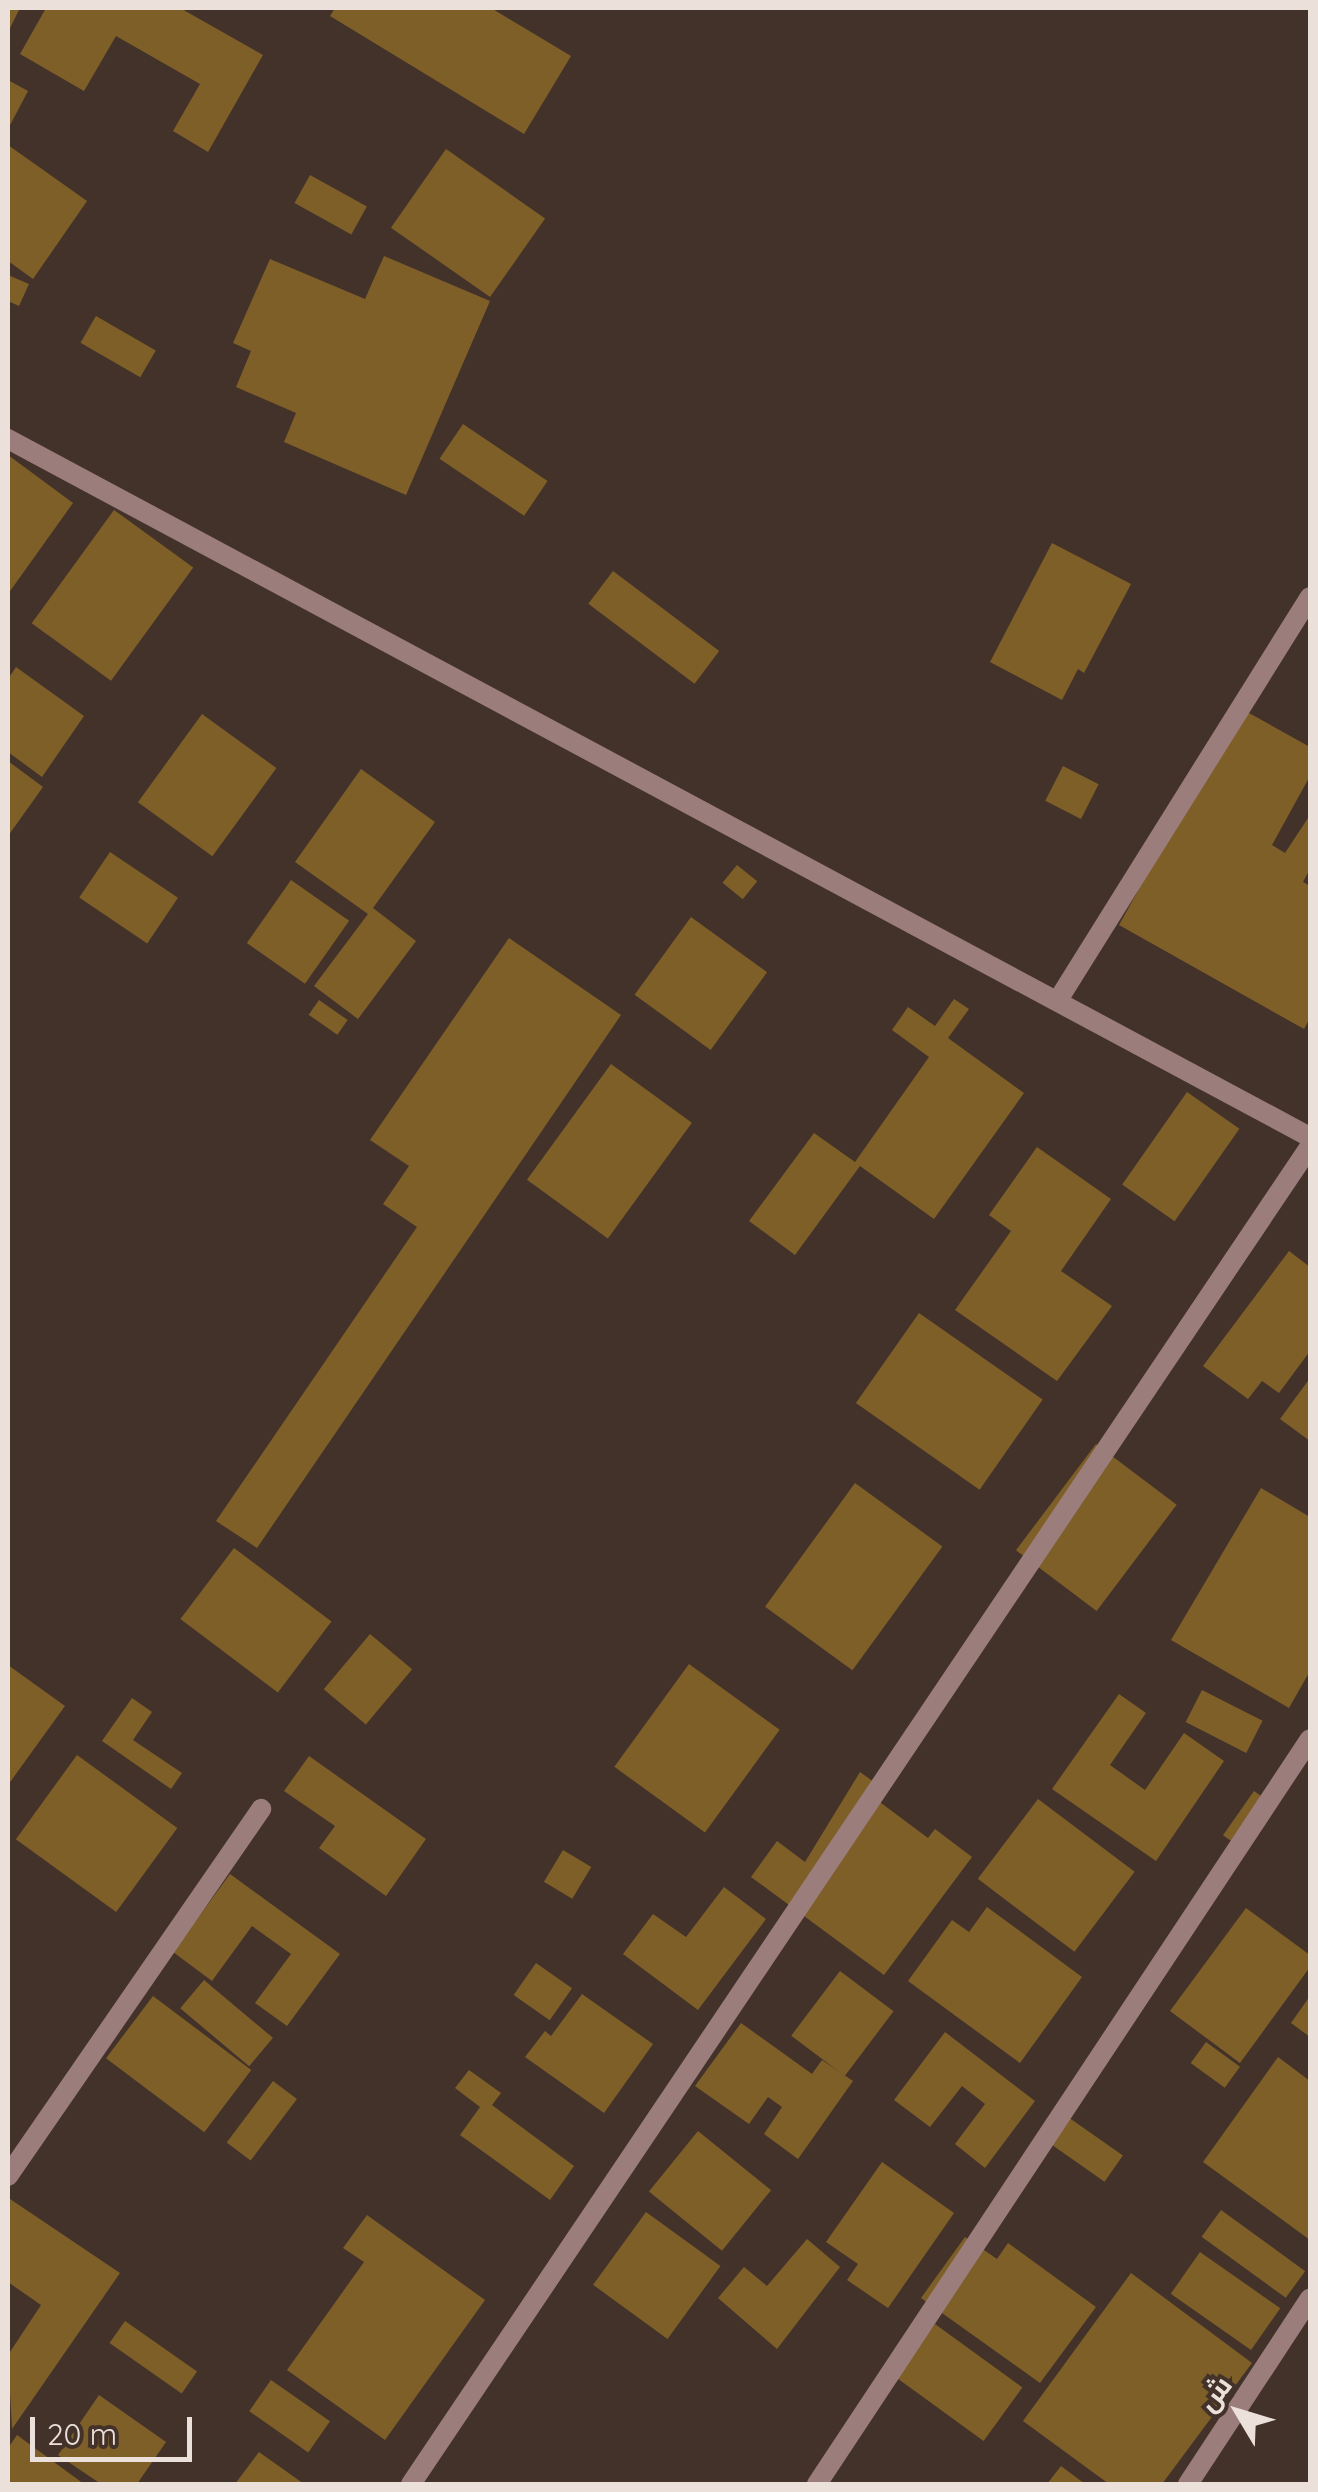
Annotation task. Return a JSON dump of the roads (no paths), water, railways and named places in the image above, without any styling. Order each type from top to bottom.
[{"type":"street","points":[[8,439],[1310,1137]]},
{"type":"street","points":[[1058,1000],[1310,597]]},
{"type":"street","points":[[412,2484],[1310,1146]]},
{"type":"street","points":[[817,2484],[1310,1739]]},
{"type":"street","points":[[8,2176],[262,1808]]},
{"type":"street","points":[[1188,2484],[1310,2298]]}]
